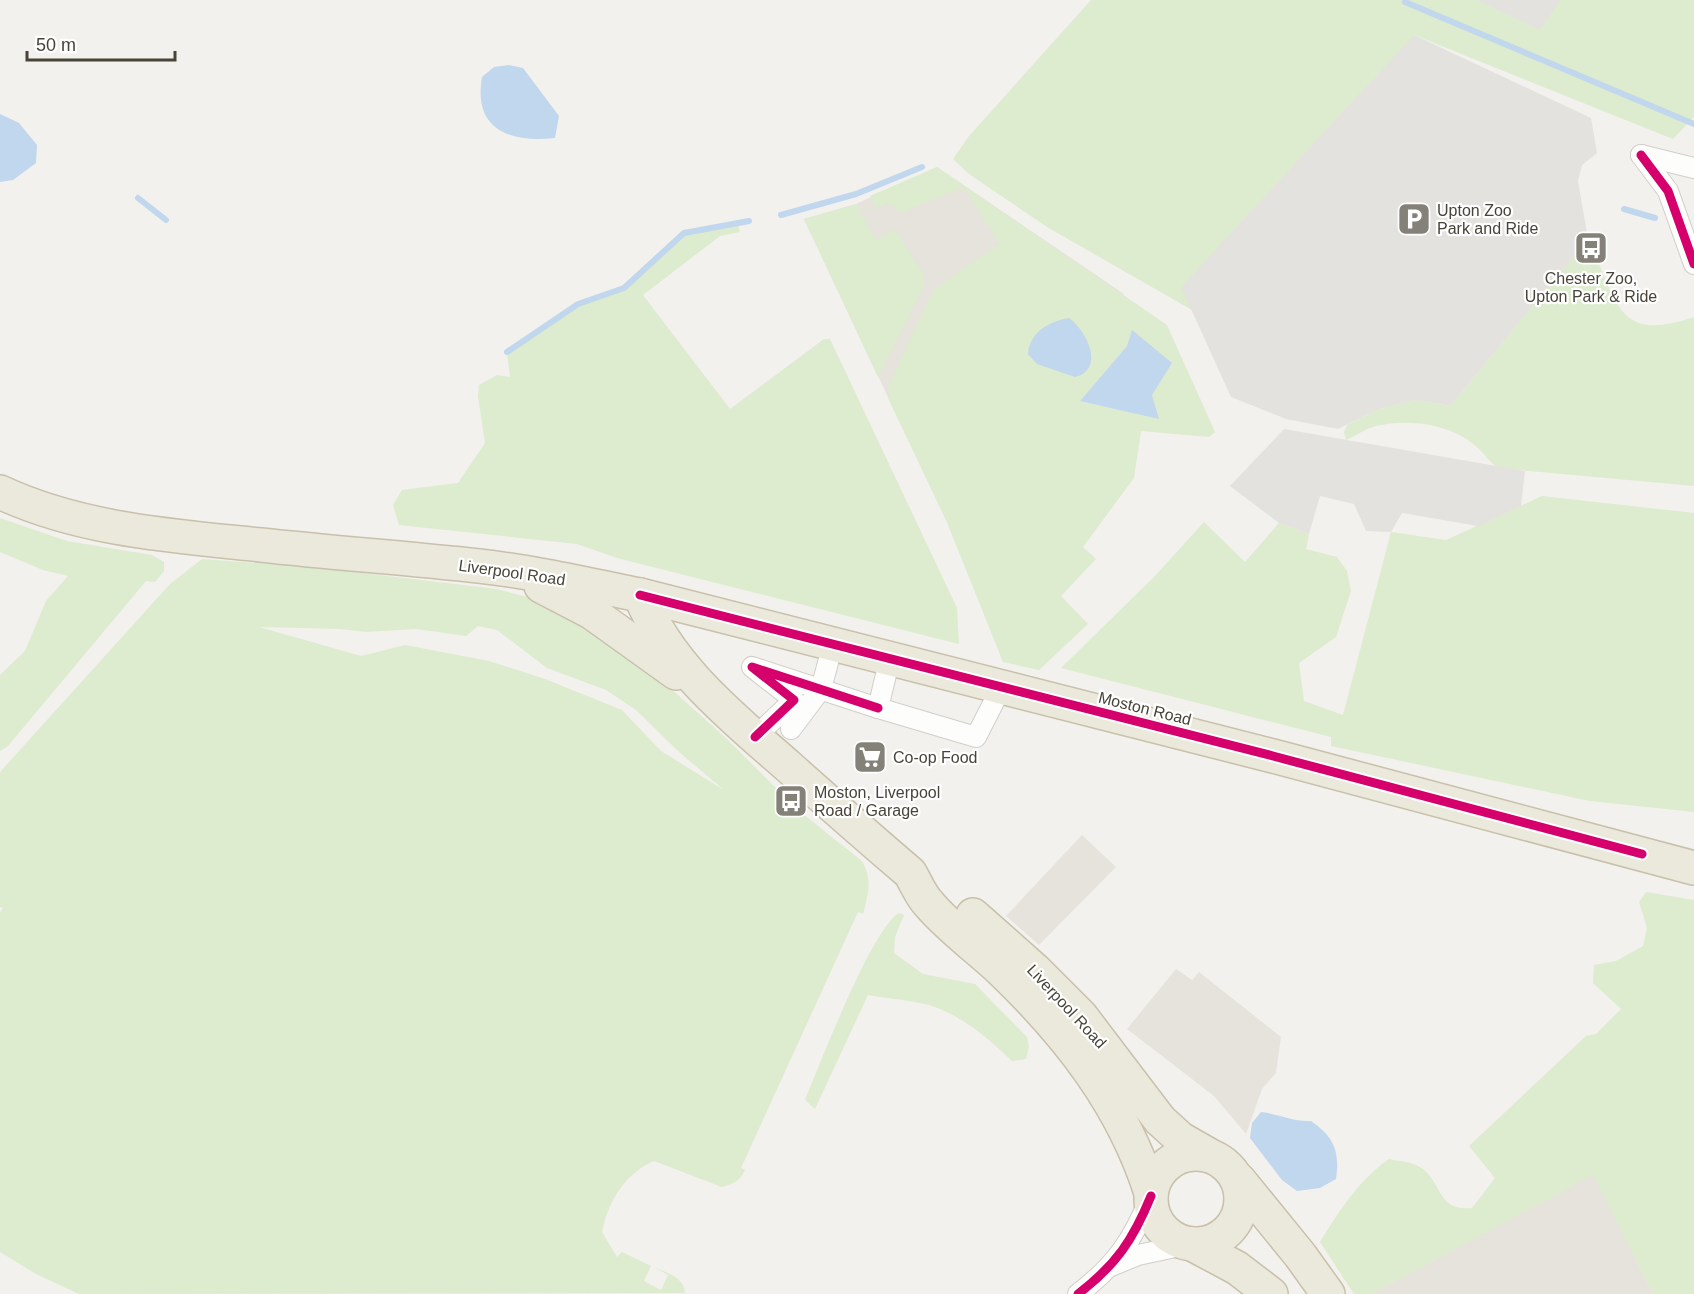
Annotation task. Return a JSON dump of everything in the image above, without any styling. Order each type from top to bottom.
[{"type":"highway","name":"Liverpool Road","points":[[0,492],[20,501],[110,527],[500,569],[640,595],[648,616],[667,644],[686,669],[726,711],[910,873],[941,887],[1035,970],[1100,1039],[1160,1120],[1181,1138],[1209,1155]]},
{"type":"highway","points":[[500,569],[552,590],[591,612],[726,711]]},
{"type":"highway","name":"Moston Road","points":[[640,595],[1002,686],[1694,868]]},
{"type":"highway","name":"Moston Road","points":[[1642,854],[1694,850]]},
{"type":"highway","name":"Liverpool Road","points":[[910,873],[929,904],[1006,975],[1077,1052],[1120,1117],[1142,1165],[1151,1194]]},
{"type":"highway","points":[[1271,1294],[1237,1268],[1176,1239],[1157,1222],[1151,1194],[1160,1172],[1178,1157],[1193,1153],[1209,1155],[1221,1160],[1300,1255],[1328,1294]]},
{"type":"highway","points":[[1190,1244],[1208,1243],[1222,1237],[1233,1226],[1240,1211],[1242,1196],[1239,1180]]},
{"type":"street","points":[[1694,168],[1641,155],[1668,191],[1694,264]]},
{"type":"street","points":[[1687,242],[1694,218]]},
{"type":"street","points":[[791,729],[821,689],[833,644]]},
{"type":"street","points":[[878,708],[890,658]]},
{"type":"street","points":[[755,737],[794,700],[752,667],[976,737],[1002,686]]},
{"type":"street","points":[[1078,1294],[1111,1266],[1132,1238],[1151,1194]]},
{"type":"street","points":[[1111,1266],[1138,1255],[1190,1244]]},
{"type":"shaded area","points":[[1477,0],[1560,0],[1540,30]]},
{"type":"shaded area","name":"Upton Zoo Park and Ride","points":[[1414,35],[1591,118],[1597,153],[1582,165],[1578,181],[1588,239],[1450,406],[1416,400],[1379,409],[1338,429],[1286,419],[1231,397],[1181,287]]},
{"type":"shaded area","points":[[937,167],[1124,294],[946,520],[804,219],[856,204]]},
{"type":"shaded area","points":[[1284,429],[1525,471],[1521,506],[1478,526],[1402,513],[1391,532],[1366,531],[1354,504],[1320,496],[1309,534],[1279,523],[1230,486]]},
{"type":"shaded area","points":[[1082,835],[1116,867],[1039,945],[1006,916]]},
{"type":"shaded area","points":[[1176,969],[1192,980],[1199,972],[1281,1037],[1276,1073],[1262,1089],[1246,1134],[1214,1096],[1127,1029]]},
{"type":"shaded area","points":[[1593,1174],[1653,1294],[1372,1294],[1506,1221]]},
{"type":"green space","points":[[1091,0],[1694,0],[1694,117],[1673,139],[1414,35],[1192,310],[1047,227],[969,174],[953,159],[969,136]]},
{"type":"green space","points":[[937,167],[1167,325],[1215,432],[1209,437],[1141,431],[1134,478],[1083,547],[1096,559],[1061,596],[1088,624],[1039,670],[1003,662],[946,520],[888,398],[889,384],[934,289],[999,244],[964,187],[905,211],[899,211],[887,203],[877,209],[870,196]],"holes":[[[1132,331],[1158,418],[1080,401],[1127,346]]]},
{"type":"green space","points":[[856,204],[877,240],[895,229],[924,275],[922,290],[878,377],[804,219]]},
{"type":"green space","points":[[738,225],[740,232],[720,236],[643,295],[730,409],[824,339],[830,339],[957,608],[959,644],[617,558],[577,544],[399,525],[393,505],[402,490],[458,483],[485,443],[478,396],[479,385],[497,375],[510,377],[507,352],[578,304],[624,288],[684,233]]},
{"type":"green space","points":[[1580,248],[1596,256],[1611,293],[1619,306],[1639,323],[1653,325],[1694,317],[1694,486],[1498,468],[1478,448],[1456,433],[1416,423],[1376,426],[1346,440],[1344,432],[1347,425],[1379,409],[1416,400],[1450,406]]},
{"type":"green space","points":[[1542,496],[1694,513],[1694,812],[1590,801],[1331,746],[1331,737],[1061,668],[1155,576],[1204,522],[1245,562],[1279,523],[1309,534],[1306,549],[1337,557],[1347,571],[1351,591],[1336,637],[1299,663],[1304,701],[1343,715],[1391,532],[1446,540]]},
{"type":"green space","points":[[0,518],[67,541],[152,555],[164,562],[164,571],[155,582],[146,581],[7,747],[0,751],[0,675],[25,651],[46,601],[68,576],[43,570],[0,552]]},
{"type":"green space","points":[[202,559],[312,567],[497,589],[531,598],[552,607],[652,672],[726,738],[793,805],[790,809],[799,817],[803,814],[862,861],[868,875],[868,894],[863,914],[858,912],[741,1168],[745,1170],[741,1177],[722,1187],[654,1161],[634,1173],[613,1200],[602,1232],[617,1257],[622,1252],[651,1266],[644,1281],[661,1290],[668,1275],[654,1267],[669,1274],[682,1283],[685,1293],[79,1294],[36,1274],[0,1252],[0,913],[3,908],[0,907],[0,772],[170,584]],"holes":[[[478,626],[497,630],[547,668],[606,690],[636,710],[679,752],[724,790],[661,751],[622,710],[545,679],[489,661],[405,645],[361,656],[259,627],[366,632],[416,629],[466,636]]]},
{"type":"green space","points":[[1646,892],[1694,900],[1694,1294],[1653,1294],[1593,1175],[1372,1294],[1354,1294],[1320,1242],[1342,1208],[1368,1176],[1389,1159],[1418,1166],[1432,1179],[1445,1200],[1451,1205],[1472,1208],[1495,1178],[1469,1146],[1586,1036],[1596,1034],[1621,1009],[1593,983],[1594,965],[1616,961],[1643,946],[1647,928],[1639,902]]},
{"type":"green space","points":[[899,913],[904,915],[895,937],[894,953],[923,974],[975,984],[1027,1037],[1029,1047],[1026,1059],[1012,1061],[975,1029],[955,1016],[932,1006],[868,995],[815,1109],[805,1100],[834,1029],[875,943]]},
{"type":"water","points":[[509,65],[523,68],[559,116],[555,138],[522,138],[509,135],[489,120],[483,109],[482,77],[494,67]]},
{"type":"water","points":[[0,114],[19,123],[37,145],[36,163],[13,180],[0,182]]},
{"type":"water","points":[[1069,318],[1087,340],[1091,358],[1090,366],[1084,373],[1075,377],[1037,364],[1028,354],[1032,340],[1041,329]]},
{"type":"water","points":[[1132,330],[1172,363],[1152,395],[1159,419],[1080,401],[1127,346]]},
{"type":"water","points":[[1261,1112],[1311,1121],[1319,1127],[1334,1146],[1337,1160],[1336,1179],[1320,1188],[1297,1191],[1282,1180],[1250,1138],[1252,1123]]},
{"type":"waterway","points":[[1405,2],[1694,124]]},
{"type":"waterway","points":[[781,215],[856,194],[922,167]]},
{"type":"waterway","points":[[138,198],[166,220]]},
{"type":"waterway","points":[[1624,209],[1655,218]]},
{"type":"waterway","points":[[507,352],[578,304],[624,288],[684,233],[749,221]]},
{"type":"cycle path","points":[[1641,155],[1668,191],[1694,264]]},
{"type":"cycle path","points":[[640,595],[1273,756],[1642,854]]},
{"type":"cycle path","points":[[755,737],[794,700],[752,667],[878,708]]},
{"type":"cycle path","points":[[1078,1294],[1103,1273],[1122,1251],[1151,1196]]},
{"type":"place","name":"Upton Zoo Park and Ride","points":[[1414,219]]},
{"type":"place","name":"Chester Zoo, Upton Park & Ride","points":[[1591,248]]},
{"type":"place","name":"Co-op Food","points":[[870,757]]},
{"type":"place","name":"Moston, Liverpool Road / Garage","points":[[791,801]]}]
